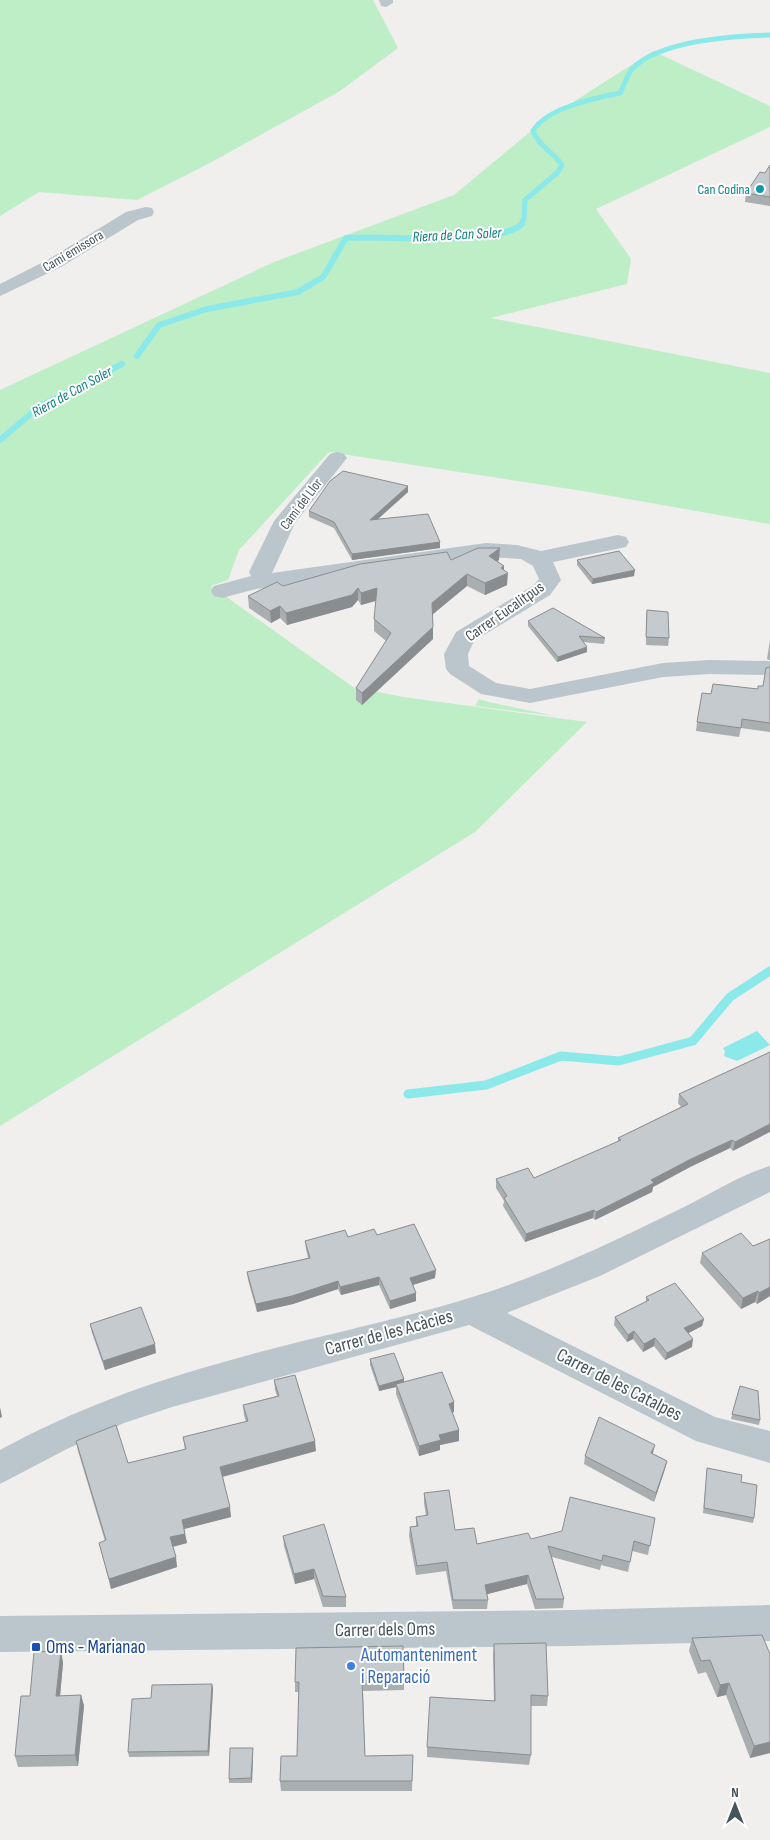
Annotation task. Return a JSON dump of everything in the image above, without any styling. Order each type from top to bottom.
[{"type":"street","name":"Camí emissora","points":[[0,291],[55,263],[132,216],[146,212]]},
{"type":"street","name":"Camí del Llor","points":[[264,581],[260,572],[285,521],[337,458]]},
{"type":"street","points":[[540,558],[618,542]]},
{"type":"street","name":"Carrer Eucalitpus","points":[[222,591],[264,581],[486,550],[516,552],[540,558],[546,563],[550,580],[542,590],[464,637],[456,654],[458,668],[489,689],[530,696],[662,670],[709,667],[770,668]]},
{"type":"street","name":"Carrer de les Acàcies","points":[[0,1468],[71,1430],[150,1398],[472,1311],[528,1293],[606,1259],[770,1178]]},
{"type":"street","name":"Carrer de les Catalpes","points":[[472,1311],[708,1430],[770,1447]]},
{"type":"street","name":"Carrer dels Oms","points":[[0,1634],[572,1628],[770,1623]]},
{"type":"green space","points":[[0,0],[373,0],[398,48],[340,91],[208,164],[137,200],[39,192],[0,216]]},
{"type":"green space","points":[[653,51],[770,106],[770,127],[596,209],[631,259],[627,284],[491,318],[770,373],[770,524],[583,491],[329,452],[239,550],[228,580],[211,586],[353,687],[403,697],[587,722],[475,832],[0,1126],[0,390],[274,262],[454,195],[542,122]]},
{"type":"green space","points":[[479,699],[489,702],[555,716],[475,706]]},
{"type":"water","points":[[757,1031],[770,1045],[737,1061],[724,1056],[725,1051],[723,1048]]},
{"type":"building","points":[[770,165],[770,197],[746,193],[760,172],[765,173]]},
{"type":"building","points":[[343,471],[408,486],[370,520],[428,514],[440,542],[352,554],[334,522],[309,511],[330,481]]},
{"type":"building","points":[[478,548],[500,548],[489,556],[504,566],[501,568],[508,573],[485,583],[467,574],[432,603],[433,627],[362,693],[356,688],[391,633],[374,619],[377,588],[361,593],[358,588],[352,595],[286,613],[280,606],[270,611],[248,596],[277,582],[283,586],[360,564],[447,552],[451,560]]},
{"type":"building","points":[[619,551],[635,570],[593,579],[577,560]]},
{"type":"building","points":[[553,608],[605,638],[579,636],[587,647],[558,657],[528,621]]},
{"type":"building","points":[[647,610],[668,612],[669,638],[646,637]]},
{"type":"building","points":[[770,667],[770,723],[742,719],[741,728],[697,722],[702,693],[711,694],[713,684],[758,689],[758,686],[763,686],[766,668]]},
{"type":"building","points":[[770,1052],[770,1124],[735,1142],[732,1140],[691,1159],[651,1180],[654,1183],[596,1212],[594,1210],[526,1234],[504,1198],[507,1196],[496,1179],[528,1168],[534,1178],[621,1140],[618,1138],[688,1104],[679,1094]]},
{"type":"building","points":[[414,1224],[436,1270],[410,1278],[416,1293],[390,1301],[379,1277],[340,1287],[338,1281],[292,1296],[256,1304],[247,1272],[310,1258],[305,1241],[345,1230],[348,1237],[374,1229],[377,1235]]},
{"type":"building","points":[[741,1233],[753,1246],[770,1239],[770,1287],[743,1298],[702,1253]]},
{"type":"building","points":[[675,1283],[704,1319],[684,1328],[693,1339],[667,1353],[655,1338],[644,1344],[634,1331],[628,1335],[615,1317],[649,1300],[646,1297]]},
{"type":"building","points":[[141,1307],[155,1344],[103,1361],[90,1324]]},
{"type":"building","points":[[394,1353],[404,1379],[379,1386],[370,1359]]},
{"type":"building","points":[[442,1372],[454,1402],[449,1404],[459,1430],[439,1435],[441,1440],[419,1446],[396,1384]]},
{"type":"building","points":[[295,1375],[315,1441],[220,1467],[230,1507],[182,1520],[185,1534],[170,1537],[176,1557],[109,1579],[99,1543],[106,1540],[76,1441],[116,1425],[128,1463],[186,1449],[183,1437],[248,1421],[243,1405],[279,1396],[274,1380]]},
{"type":"building","points":[[740,1386],[758,1391],[760,1420],[732,1414]]},
{"type":"building","points":[[599,1417],[655,1445],[651,1453],[667,1461],[656,1493],[585,1456]]},
{"type":"building","points":[[707,1468],[742,1475],[741,1482],[757,1485],[754,1518],[704,1508]]},
{"type":"building","points":[[449,1490],[455,1530],[474,1528],[477,1544],[528,1533],[531,1539],[562,1531],[570,1497],[655,1518],[650,1546],[634,1541],[630,1562],[603,1555],[602,1561],[548,1546],[564,1599],[536,1599],[528,1575],[485,1585],[488,1600],[453,1600],[447,1562],[417,1566],[410,1527],[418,1526],[416,1517],[428,1515],[424,1493]]},
{"type":"building","points":[[324,1524],[346,1597],[323,1596],[314,1569],[294,1574],[283,1536]]},
{"type":"building","points":[[762,1635],[770,1654],[770,1742],[754,1746],[729,1683],[720,1685],[710,1660],[701,1661],[692,1638]]},
{"type":"building","points":[[546,1643],[548,1696],[531,1695],[531,1755],[427,1747],[430,1697],[495,1701],[494,1644]]},
{"type":"building","points":[[403,1646],[404,1680],[362,1681],[365,1756],[413,1755],[412,1781],[280,1781],[281,1756],[297,1756],[299,1682],[295,1682],[296,1648]]},
{"type":"building","points":[[61,1651],[56,1696],[81,1695],[75,1755],[15,1756],[21,1696],[30,1696],[34,1652]]},
{"type":"building","points":[[212,1684],[208,1751],[128,1752],[132,1699],[151,1698],[152,1685]]},
{"type":"building","points":[[230,1748],[253,1748],[251,1778],[229,1779]]},
{"type":"waterway","name":"Riera de Can Soler","points":[[521,224],[524,218],[525,200],[558,172],[562,165],[535,136],[533,131],[539,123],[572,105],[620,93],[632,69],[644,59],[660,52],[697,42],[770,35]]},
{"type":"waterway","name":"Riera de Can Soler","points":[[137,356],[159,325],[207,309],[298,292],[323,277],[346,238],[466,238],[509,231],[521,224]]},
{"type":"waterway","name":"Riera de Can Soler","points":[[0,440],[39,407],[122,364]]},
{"type":"waterway","points":[[408,1094],[486,1085],[561,1056],[619,1061],[693,1041],[730,997],[770,971]]},
{"type":"place","name":"Can Codina","points":[[760,189]]},
{"type":"place","name":"Oms - Marianao","points":[[36,1647]]},
{"type":"place","name":"Automanteniment i Reparació","points":[[351,1666]]}]
